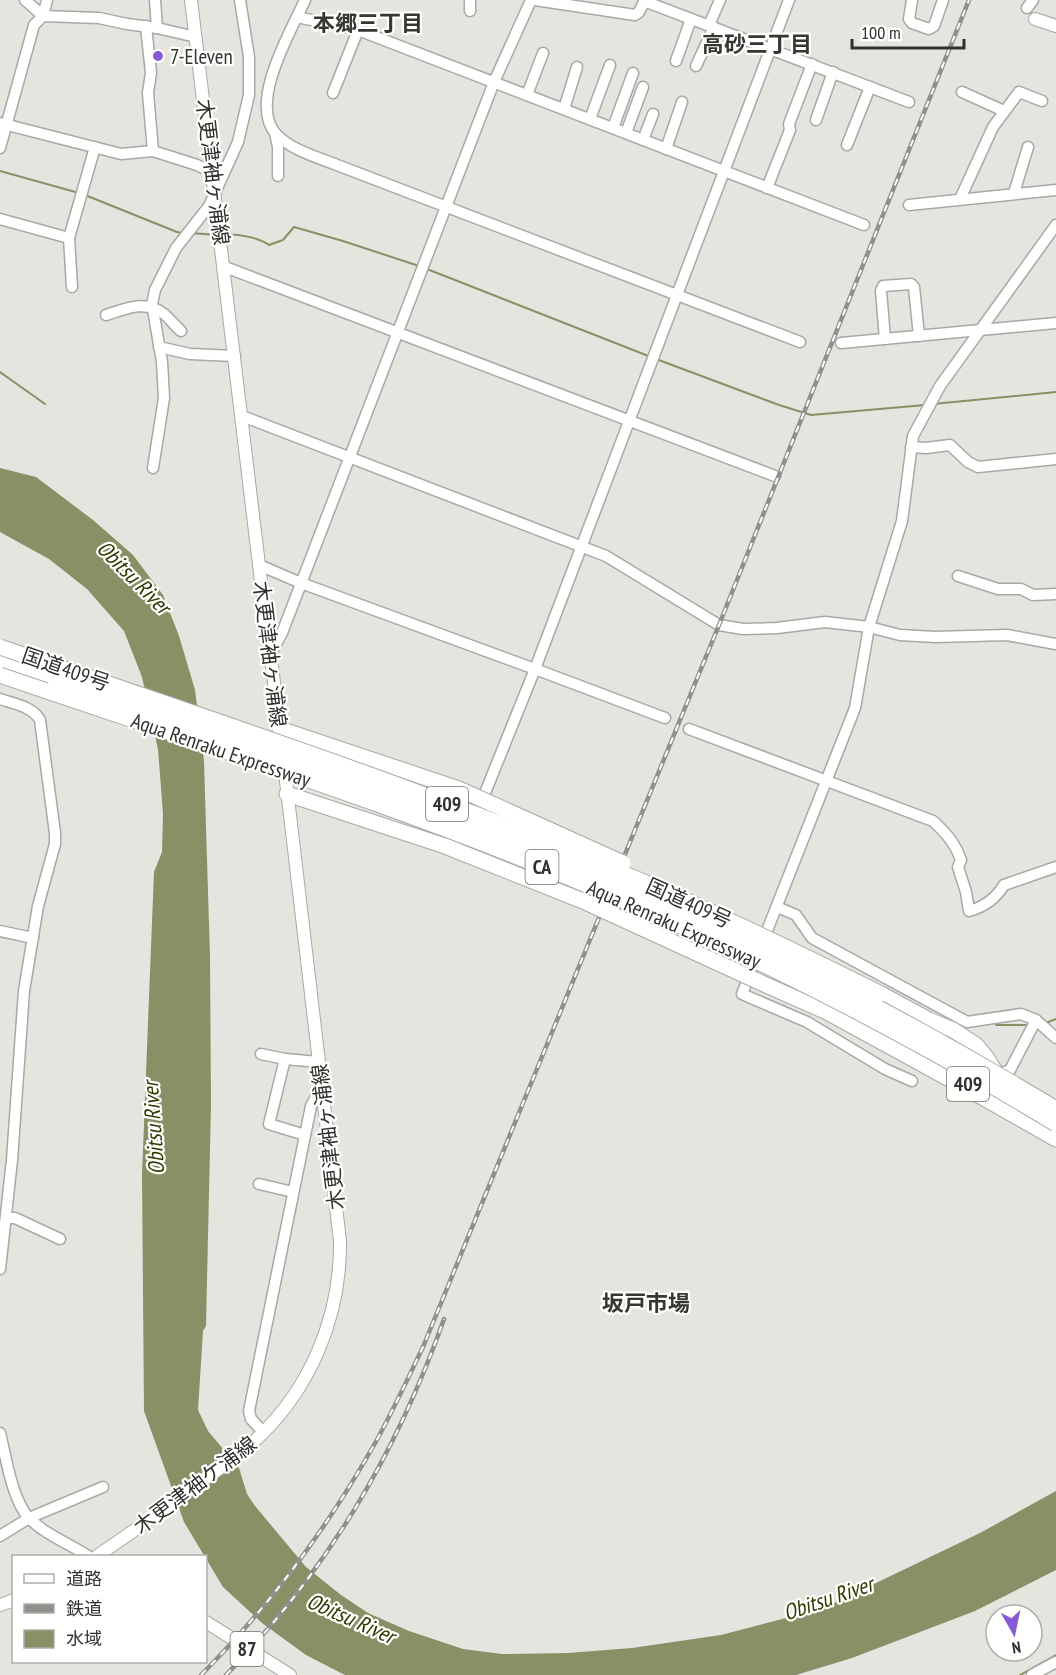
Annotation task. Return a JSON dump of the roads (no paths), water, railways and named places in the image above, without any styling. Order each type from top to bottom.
[{"type":"highway","name":"国道409号","points":[[0,647],[416,792],[627,875],[786,947],[953,1030],[976,1045],[1019,1110],[1033,1124]]},
{"type":"highway","name":"Aqua Renraku Expressway","points":[[0,661],[405,800],[624,886],[782,959],[866,1001],[990,1069],[1056,1109]]},
{"type":"highway","name":"Aqua Renraku Expressway","points":[[0,675],[401,813],[620,898],[776,970],[857,1011],[992,1085],[1056,1124]]},
{"type":"highway","points":[[280,729],[459,789],[727,910],[786,947]]},
{"type":"highway","points":[[287,794],[445,846],[583,901],[827,1012],[977,1094]]},
{"type":"highway","name":"国道409号","points":[[930,1020],[950,1036],[969,1087],[977,1094],[1056,1139]]},
{"type":"main road","name":"木更津袖ヶ浦線","points":[[191,0],[225,267],[340,1242],[340,1262],[331,1315],[318,1353],[306,1377],[264,1432]]},
{"type":"main road","points":[[1035,19],[1056,26]]},
{"type":"main road","name":"木更津袖ケ浦線","points":[[100,1555],[237,1455],[264,1432]]},
{"type":"main road","name":"87","points":[[207,1623],[290,1675]]},
{"type":"street","points":[[25,0],[43,15],[99,18],[196,37]]},
{"type":"street","points":[[0,148],[3,124],[34,25],[43,15],[47,0]]},
{"type":"street","points":[[155,0],[157,28]]},
{"type":"street","points":[[153,468],[164,398],[163,372],[152,307],[155,290],[176,248],[209,206],[238,142],[249,95],[249,57],[240,0]]},
{"type":"street","points":[[278,176],[279,147],[267,115],[268,90],[272,74],[305,0]]},
{"type":"street","points":[[270,655],[282,633],[494,82],[533,0],[634,15],[639,12],[645,1],[909,102]]},
{"type":"street","points":[[696,66],[720,0]]},
{"type":"street","points":[[484,793],[535,669],[580,545],[789,0]]},
{"type":"street","points":[[912,0],[909,19],[912,23],[929,29],[934,26],[943,0]]},
{"type":"street","points":[[297,17],[358,30],[864,225]]},
{"type":"street","points":[[676,61],[691,19]]},
{"type":"street","points":[[146,26],[151,73],[148,93],[153,151]]},
{"type":"street","points":[[333,93],[358,30]]},
{"type":"street","points":[[527,95],[543,53]]},
{"type":"street","points":[[766,188],[790,130],[789,124],[812,64]]},
{"type":"street","points":[[590,119],[610,65]]},
{"type":"street","points":[[564,109],[577,67]]},
{"type":"street","points":[[816,120],[833,72]]},
{"type":"street","points":[[613,128],[633,73]]},
{"type":"street","points":[[626,133],[643,87]]},
{"type":"street","points":[[846,145],[870,87]]},
{"type":"street","points":[[962,92],[1004,111]]},
{"type":"street","points":[[960,199],[984,142],[993,126],[1019,92],[1042,101]]},
{"type":"street","points":[[666,148],[682,102]]},
{"type":"street","points":[[246,111],[267,115]]},
{"type":"street","points":[[643,140],[653,114]]},
{"type":"street","points":[[3,124],[121,154],[153,151],[197,165],[213,173]]},
{"type":"street","points":[[275,133],[290,145],[308,154],[800,342]]},
{"type":"street","points":[[72,287],[69,238],[95,147]]},
{"type":"street","points":[[1014,193],[1028,147]]},
{"type":"street","points":[[909,205],[1056,190]]},
{"type":"street","points":[[0,219],[69,238]]},
{"type":"street","points":[[912,1081],[885,1069],[807,1022],[742,994],[855,708],[869,627],[902,520],[913,436],[940,386],[1056,225]]},
{"type":"street","points":[[225,267],[774,476]]},
{"type":"street","points":[[885,339],[881,291],[883,286],[892,285],[910,284],[914,287],[919,336]]},
{"type":"street","points":[[106,315],[141,305],[152,307],[164,313],[181,331]]},
{"type":"street","points":[[841,343],[1056,323]]},
{"type":"street","points":[[159,348],[190,354],[235,356]]},
{"type":"street","points":[[242,416],[606,556],[719,625],[728,628],[743,630],[777,628],[825,622],[869,627],[900,635],[935,637],[1007,635],[1056,644]]},
{"type":"street","points":[[911,447],[950,445],[968,462],[978,467],[1056,459]]},
{"type":"street","points":[[259,565],[301,583],[665,718]]},
{"type":"street","points":[[958,576],[999,589],[1021,589],[1033,595],[1056,594]]},
{"type":"street","points":[[0,699],[31,710],[36,713],[39,720],[53,809],[55,844],[38,906],[24,991],[0,1269]]},
{"type":"street","points":[[689,729],[933,821],[951,839],[959,853],[961,860],[958,867],[969,911],[987,903],[999,893],[1004,885],[1056,867]]},
{"type":"street","points":[[777,907],[796,915],[812,938],[967,1022],[1021,1014],[1036,1020],[1056,1038]]},
{"type":"street","points":[[0,931],[33,938]]},
{"type":"street","points":[[996,1072],[1010,1070],[1036,1020]]},
{"type":"street","points":[[261,1054],[319,1062]]},
{"type":"street","points":[[285,1059],[269,1124],[305,1135]]},
{"type":"street","points":[[264,1432],[251,1419],[249,1411],[311,1106],[322,1086]]},
{"type":"street","points":[[259,1184],[293,1192]]},
{"type":"street","points":[[6,1218],[15,1218],[60,1239]]},
{"type":"street","points":[[0,1433],[4,1471],[20,1506],[29,1518],[85,1555]]},
{"type":"street","points":[[0,1536],[29,1518],[103,1487]]},
{"type":"street","points":[[1032,1675],[1056,1662]]},
{"type":"water","name":"Obitsu River","points":[[0,468],[36,477],[93,520],[133,555],[163,595],[179,636],[195,690],[204,761],[210,957],[211,1104],[206,1326],[203,1331],[198,1410],[208,1431],[239,1468],[247,1494],[255,1506],[306,1567],[368,1613],[409,1631],[463,1649],[502,1654],[568,1653],[632,1648],[721,1635],[824,1608],[980,1533],[1056,1491],[1056,1570],[991,1603],[984,1603],[984,1606],[975,1611],[852,1658],[796,1675],[345,1675],[306,1655],[262,1623],[223,1587],[207,1560],[207,1555],[204,1555],[184,1522],[144,1411],[142,1174],[154,872],[162,852],[163,814],[158,749],[142,677],[124,631],[87,589],[49,559],[0,532]]},
{"type":"waterway","points":[[0,171],[79,193]]},
{"type":"waterway","points":[[85,195],[183,233]]},
{"type":"waterway","points":[[224,235],[248,237],[269,245],[283,240],[294,227],[419,266]]},
{"type":"waterway","points":[[191,233],[216,235]]},
{"type":"waterway","points":[[427,269],[651,357]]},
{"type":"waterway","points":[[656,359],[811,415],[925,405]]},
{"type":"waterway","points":[[0,372],[45,404]]},
{"type":"waterway","points":[[933,404],[1056,392]]},
{"type":"waterway","points":[[1046,1023],[1056,1019]]},
{"type":"waterway","points":[[996,1025],[1028,1025]]},
{"type":"waterway","points":[[1020,1675],[1056,1655]]},
{"type":"railway","points":[[201,1675],[250,1622],[317,1536],[374,1445],[423,1347],[719,625],[969,0]]},
{"type":"railway","points":[[226,1675],[296,1595],[354,1509],[404,1418],[444,1319]]},
{"type":"place","name":"7-Eleven","points":[[158,56]]},
{"type":"district","name":"本郷三丁目","points":[[368,23]]},
{"type":"district","name":"高砂三丁目","points":[[757,44]]},
{"type":"district","name":"坂戸市場","points":[[646,1303]]}]
